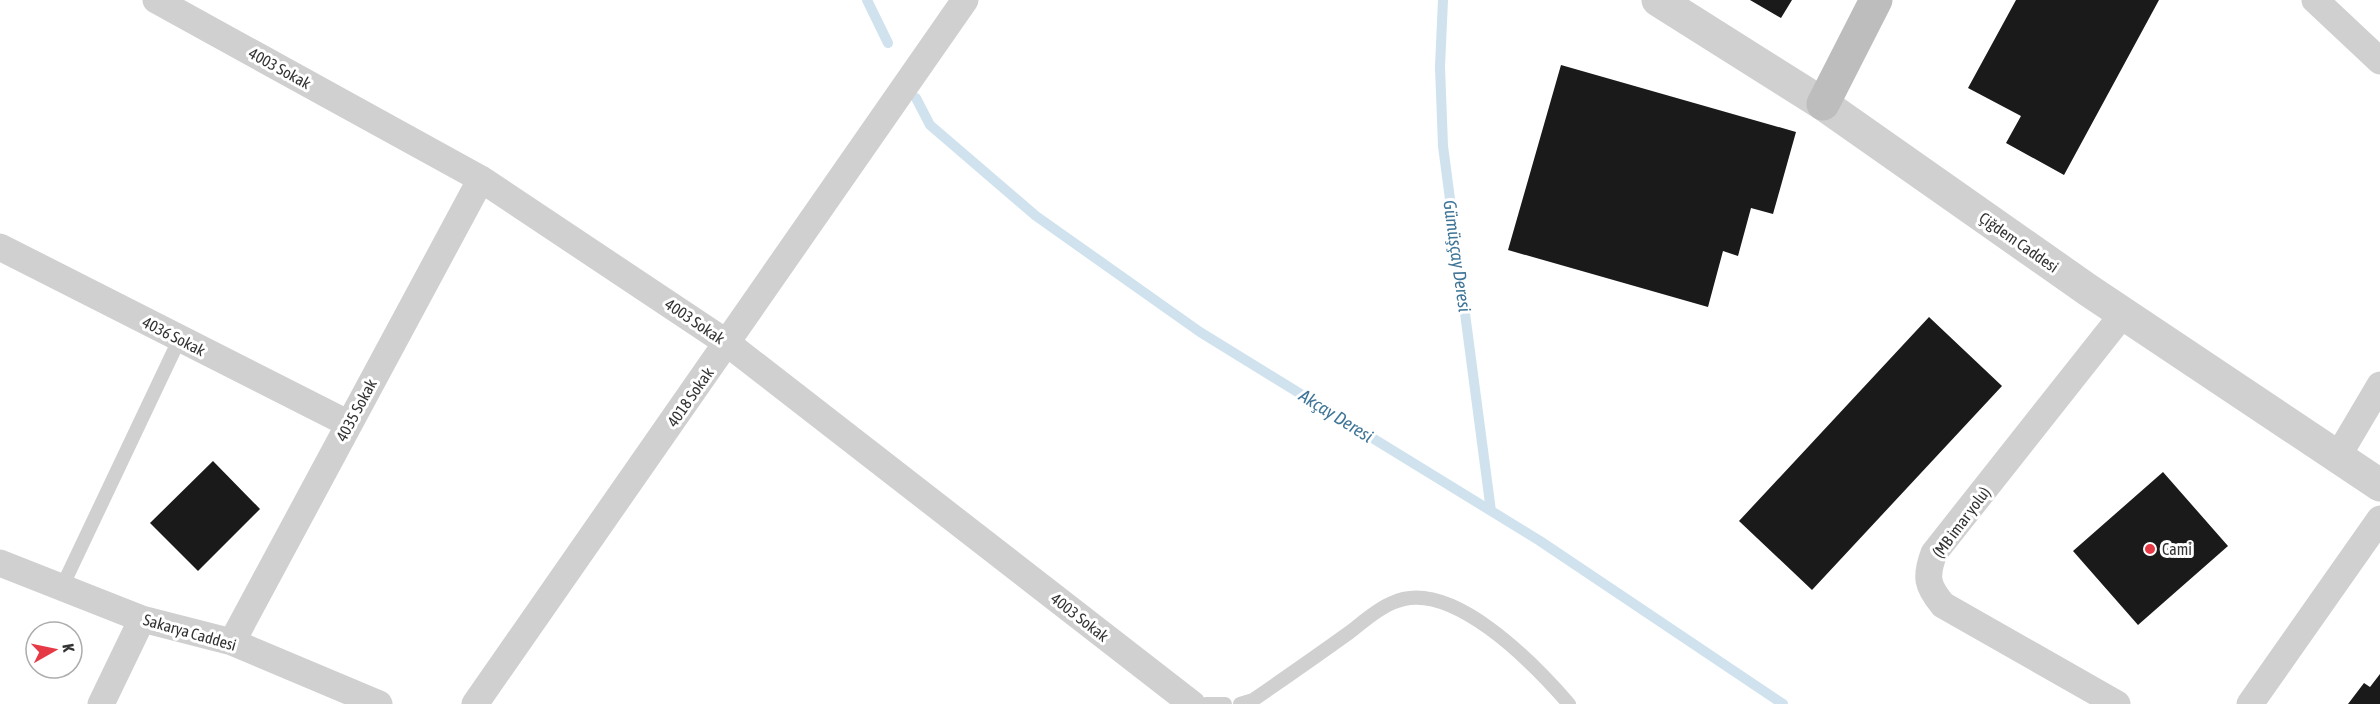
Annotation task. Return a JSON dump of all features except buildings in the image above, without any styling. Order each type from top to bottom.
[{"type":"main road","points":[[1823,104],[1876,0]]},
{"type":"street","name":"4003 Sokak","points":[[156,0],[481,179],[728,343],[1192,704]]},
{"type":"street","name":"4018 Sokak","points":[[475,704],[966,0]]},
{"type":"street","name":"Çiğdem Caddesi","points":[[1658,0],[1823,104],[2122,314],[2380,485]]},
{"type":"street","points":[[2314,0],[2380,61]]},
{"type":"street","name":"4035 Sokak","points":[[232,642],[481,179]]},
{"type":"street","name":"4036 Sokak","points":[[0,247],[349,424]]},
{"type":"street","name":"(MB imar yolu)","points":[[2118,704],[1943,606],[1930,590],[1928,569],[1934,553],[2122,314]]},
{"type":"street","points":[[2338,456],[2380,385]]},
{"type":"street","points":[[2250,704],[2380,519]]},
{"type":"street","name":"Sakarya Caddesi","points":[[0,563],[61,589],[142,619],[232,642],[379,704]]},
{"type":"street","points":[[102,704],[142,619]]},
{"type":"lane","points":[[61,589],[180,338]]},
{"type":"lane","points":[[1240,704],[1252,700],[1392,602],[1422,597],[1450,605],[1488,626],[1552,684],[1569,704]]},
{"type":"lane","points":[[1206,704],[1225,704]]},
{"type":"waterway","name":"Akçay Deresi","points":[[867,0],[888,43]]},
{"type":"waterway","name":"Gümüşçay Deresi","points":[[1443,0],[1440,67],[1443,146],[1491,511]]},
{"type":"waterway","name":"Akçay Deresi","points":[[916,98],[930,125],[1036,216],[1200,332],[1540,541],[1783,704]]},
{"type":"place","name":"Cami","points":[[2150,549]]}]
